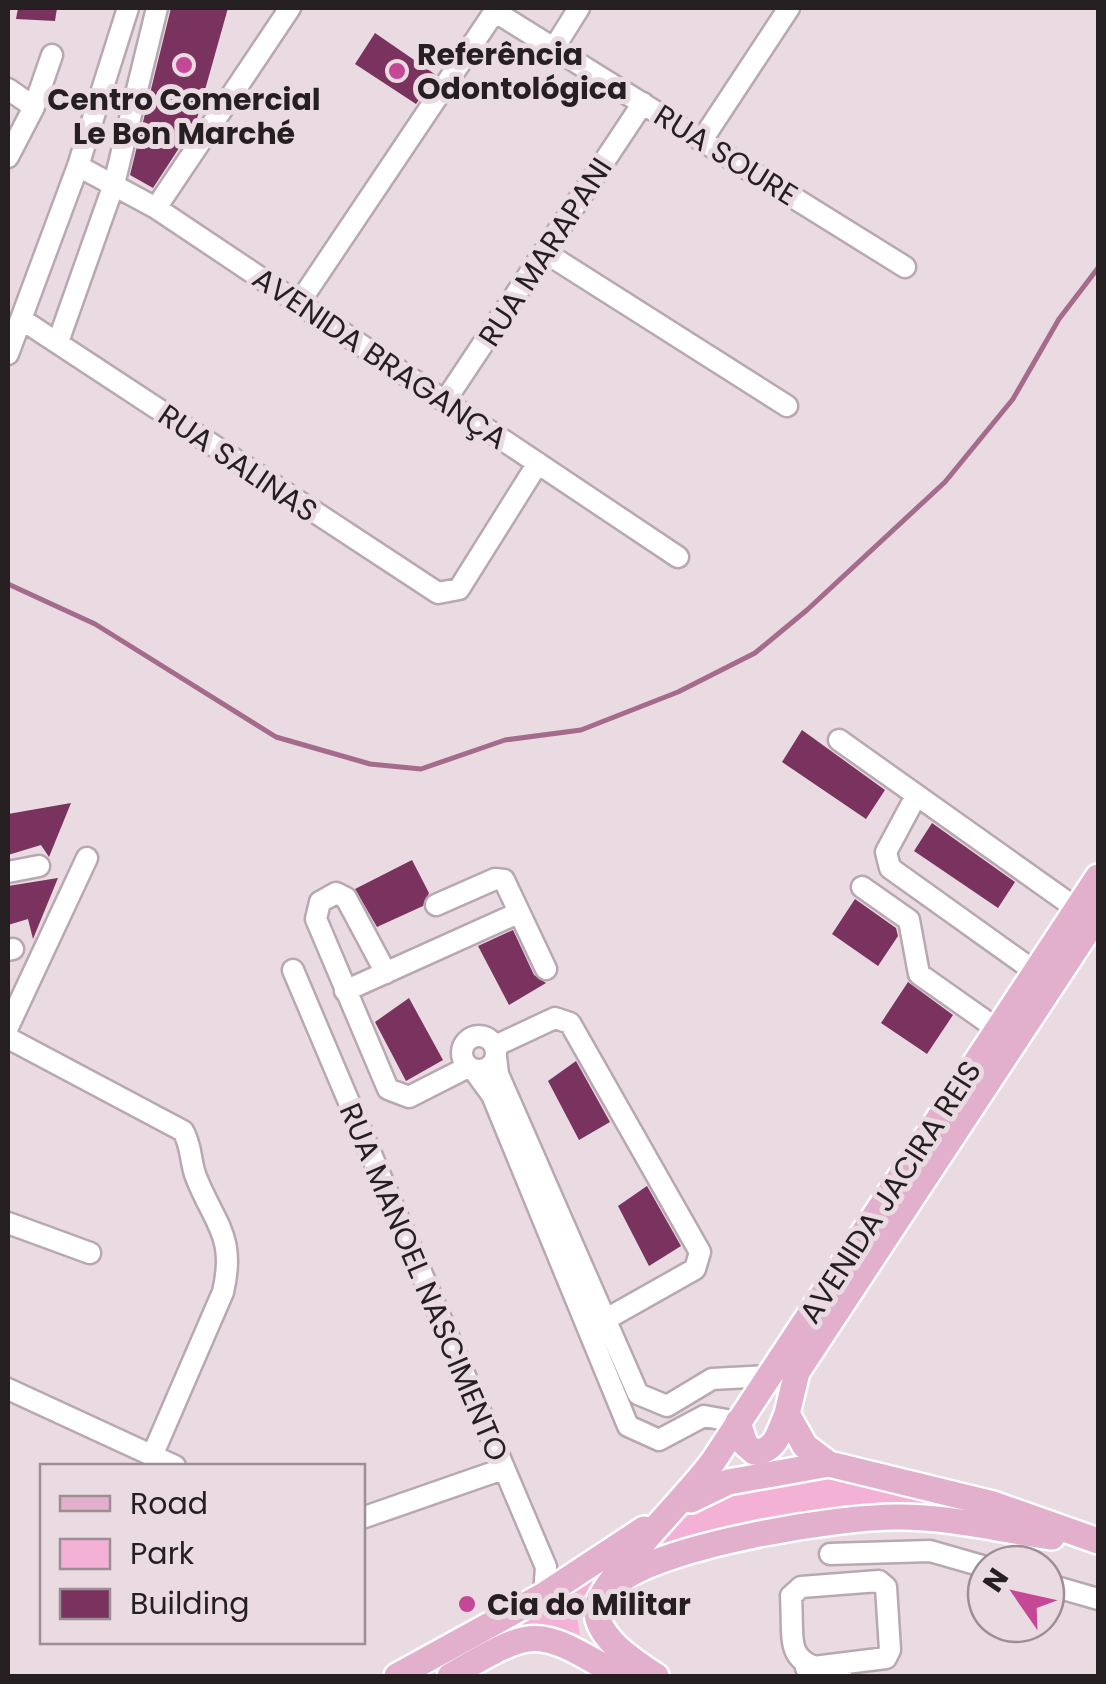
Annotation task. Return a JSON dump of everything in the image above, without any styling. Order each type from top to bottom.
[{"type":"main road","name":"AVENIDA JACIRA REIS","points":[[787,1414],[790,1389],[808,1354],[1088,912],[1098,877]]},
{"type":"main road","name":"AVENIDA JACIRA REIS","points":[[680,1506],[770,1376],[1034,971],[1088,912]]},
{"type":"main road","points":[[738,1422],[745,1444],[763,1452],[774,1442],[787,1414]]},
{"type":"main road","points":[[787,1414],[805,1446],[829,1464],[993,1504],[1098,1542]]},
{"type":"main road","points":[[396,1676],[544,1595],[680,1506],[728,1482],[829,1464]]},
{"type":"main road","points":[[656,1676],[606,1634],[597,1606],[614,1574],[680,1506]]},
{"type":"main road","points":[[602,1594],[628,1573],[682,1553],[836,1522],[901,1517],[1098,1542]]},
{"type":"main road","points":[[450,1676],[511,1641],[545,1636],[593,1670],[620,1676]]},
{"type":"street","points":[[8,354],[78,166],[128,8]]},
{"type":"street","points":[[58,342],[114,184],[157,8]]},
{"type":"street","points":[[156,208],[290,8]]},
{"type":"street","points":[[554,48],[579,8]]},
{"type":"street","points":[[702,140],[789,8]]},
{"type":"street","points":[[299,303],[496,10]]},
{"type":"street","name":"RUA SOURE","points":[[496,10],[905,267]]},
{"type":"street","points":[[8,157],[34,106],[52,55]]},
{"type":"street","points":[[8,89],[34,106]]},
{"type":"street","name":"RUA MARAPANI","points":[[446,401],[643,102]]},
{"type":"street","name":"AVENIDA BRAGANÇA","points":[[78,166],[156,208],[678,556]]},
{"type":"street","points":[[546,253],[787,406]]},
{"type":"street","name":"RUA SALINAS","points":[[21,319],[424,588],[450,594],[459,589],[538,463]]},
{"type":"street","points":[[839,740],[1088,912]]},
{"type":"street","points":[[916,796],[886,852],[890,868],[1034,971]]},
{"type":"street","points":[[8,1027],[87,858]]},
{"type":"street","points":[[8,872],[38,866]]},
{"type":"street","points":[[436,905],[500,878],[546,969]]},
{"type":"street","points":[[862,887],[909,920],[919,974],[997,1029]]},
{"type":"street","points":[[386,973],[346,898],[336,893],[320,902],[316,918],[394,1095],[409,1097],[470,1068],[490,1067],[496,1052],[555,1018],[570,1022],[700,1252],[695,1269],[596,1325]]},
{"type":"street","points":[[345,991],[518,913]]},
{"type":"street","name":"RUA MANOEL NASCIMENTO","points":[[294,970],[546,1567],[544,1595]]},
{"type":"street","points":[[668,1406],[638,1394],[596,1325],[492,1095],[462,1057],[466,1040],[482,1036],[496,1052],[498,1074],[596,1325],[628,1426],[651,1439],[667,1438],[704,1416],[738,1422]]},
{"type":"street","points":[[8,1038],[174,1124],[189,1140],[198,1182],[222,1223],[229,1266],[223,1292],[152,1456]]},
{"type":"street","points":[[8,1223],[90,1254]]},
{"type":"street","points":[[651,1439],[668,1406],[712,1379],[770,1376]]},
{"type":"street","points":[[8,1389],[171,1464]]},
{"type":"street","points":[[365,1517],[503,1469]]},
{"type":"street","points":[[830,1554],[930,1551],[966,1561]]},
{"type":"street","points":[[806,1668],[886,1658],[890,1650],[886,1586],[879,1581],[801,1587],[792,1596],[794,1648],[806,1668],[841,1676]]},
{"type":"street","points":[[1066,1589],[1098,1598]]},
{"type":"green space","points":[[815,1476],[1014,1522],[889,1510],[625,1571],[672,1528],[710,1503],[753,1488]]},
{"type":"green space","points":[[633,1544],[575,1605],[580,1635],[552,1628],[529,1629],[510,1635],[457,1665],[413,1676]]},
{"type":"building","points":[[18,8],[57,8],[55,21],[16,19]]},
{"type":"building","name":"Centro Comercial Le Bon Marché","points":[[171,8],[228,8],[196,122],[153,188],[130,175]]},
{"type":"building","name":"Referência Odontológica","points":[[375,33],[436,75],[416,104],[355,64]]},
{"type":"building","points":[[802,730],[885,790],[866,819],[782,762]]},
{"type":"building","points":[[71,803],[49,857],[41,845],[8,855],[8,814]]},
{"type":"building","points":[[932,823],[1015,882],[998,908],[914,851]]},
{"type":"building","points":[[412,860],[429,893],[423,906],[377,927],[355,889]]},
{"type":"building","points":[[58,878],[33,939],[28,919],[8,925],[8,886]]},
{"type":"building","points":[[855,899],[896,928],[898,936],[878,966],[832,934]]},
{"type":"building","points":[[513,930],[534,975],[546,983],[509,1005],[478,946]]},
{"type":"building","points":[[908,982],[953,1015],[927,1054],[881,1023]]},
{"type":"building","points":[[409,998],[443,1060],[406,1081],[375,1022]]},
{"type":"building","points":[[576,1061],[610,1122],[579,1140],[548,1081]]},
{"type":"building","points":[[647,1186],[681,1246],[649,1266],[618,1206]]},
{"type":"waterway","points":[[8,584],[95,624],[276,737],[370,764],[421,769],[505,740],[581,730],[678,692],[755,653],[807,610],[945,482],[1013,399],[1059,319],[1098,268]]},
{"type":"place","name":"Centro Comercial Le Bon Marché","points":[[184,65]]},
{"type":"place","name":"Referência Odontológica","points":[[397,71]]},
{"type":"place","name":"Cia do Militar","points":[[467,1604]]}]
